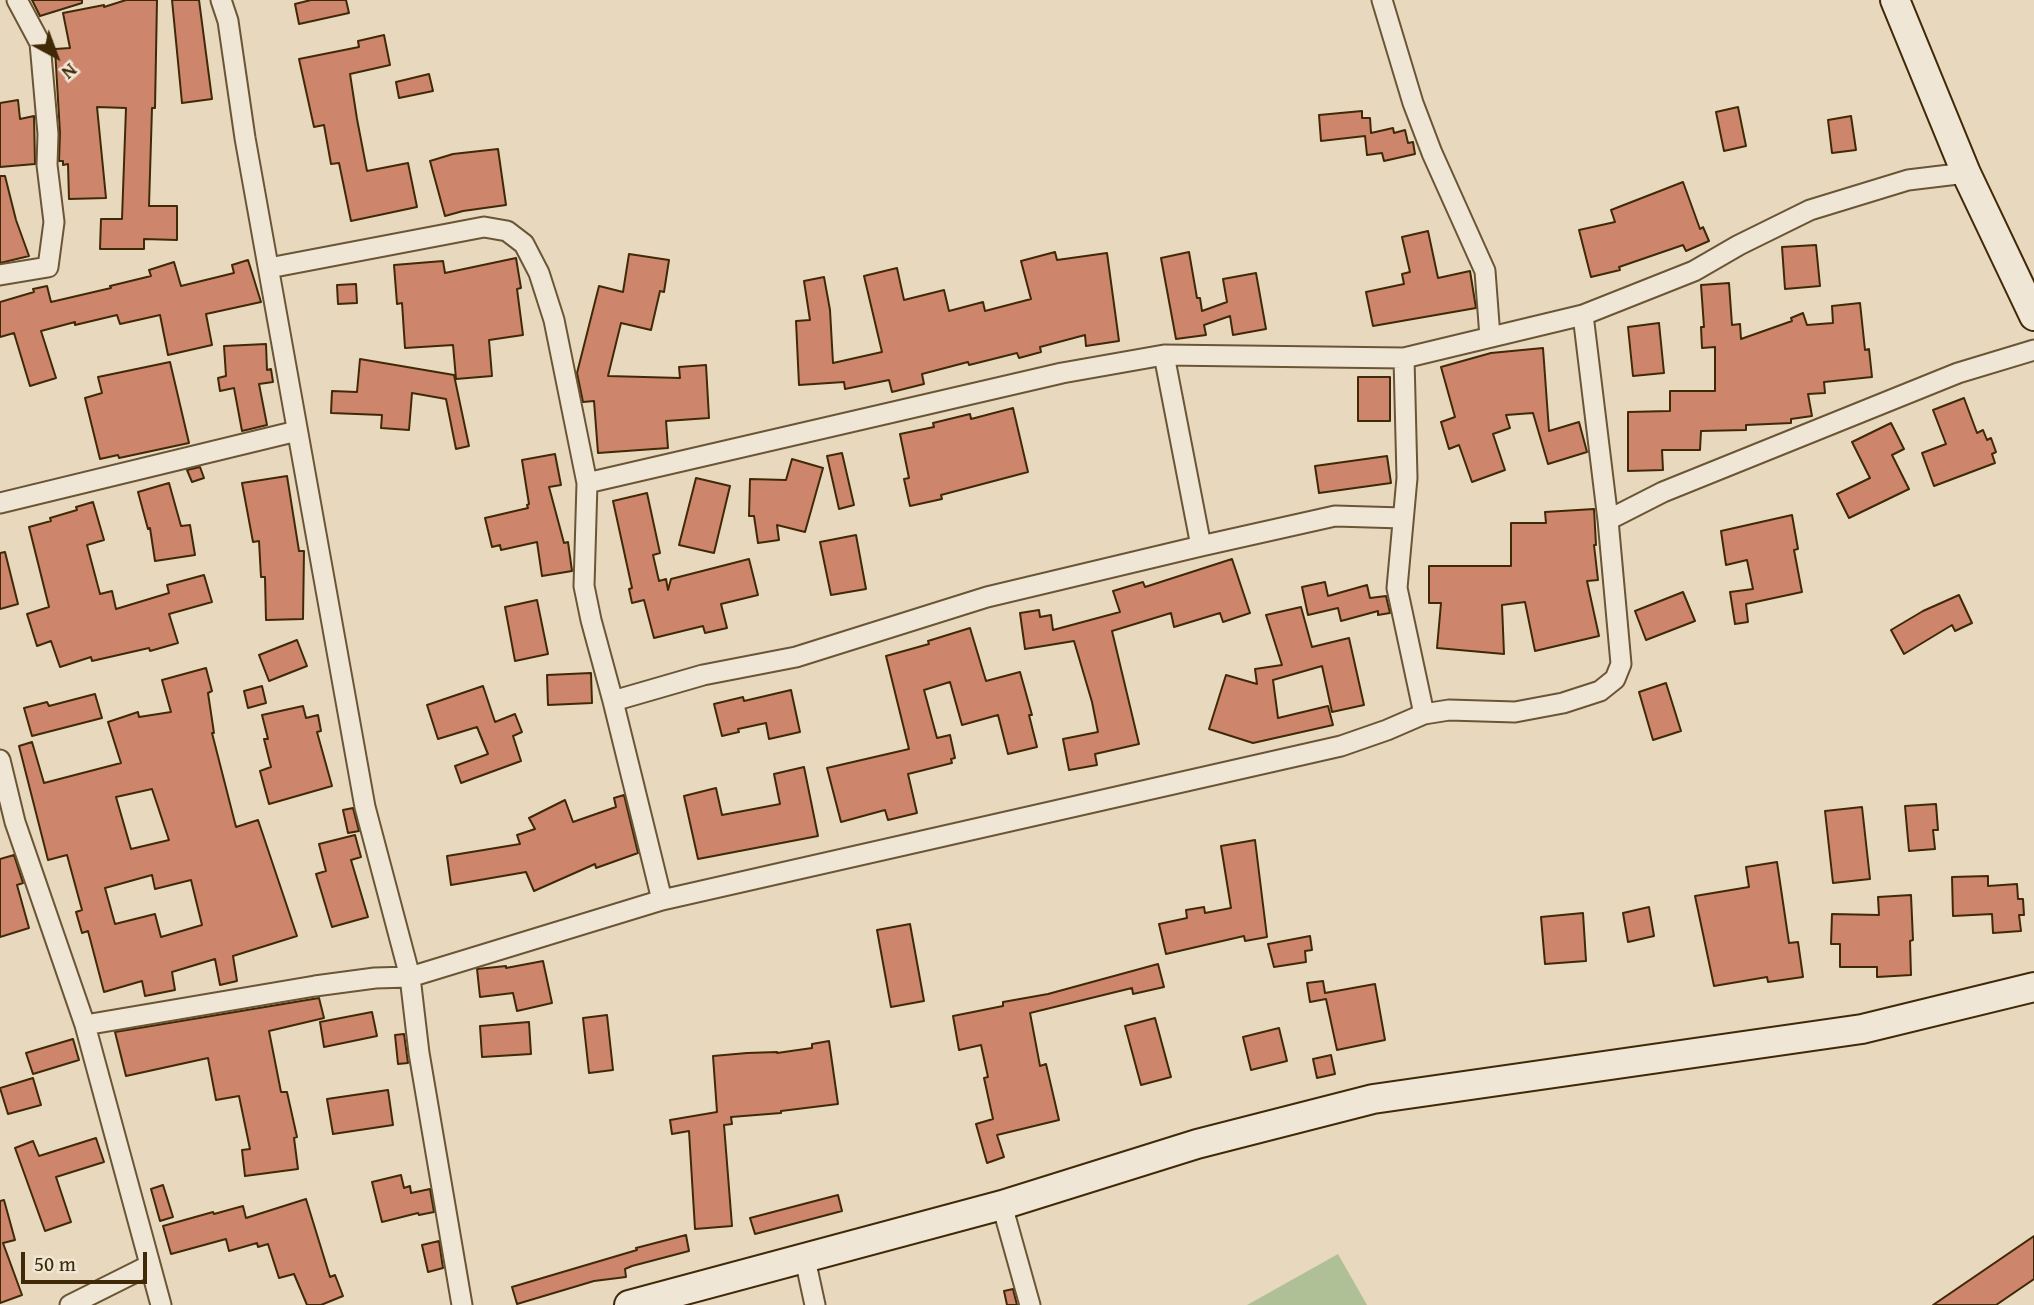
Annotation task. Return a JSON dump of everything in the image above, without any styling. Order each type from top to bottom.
[{"type":"street","points":[[0,275],[48,267],[54,222],[47,165],[48,134],[40,43],[17,0]]},
{"type":"street","points":[[221,0],[228,21],[365,807],[411,977],[419,1053],[462,1305]]},
{"type":"street","points":[[1382,0],[1413,103],[1432,153],[1485,271],[1490,337]]},
{"type":"street","points":[[1895,0],[1966,173],[2034,316]]},
{"type":"street","points":[[587,483],[1062,373],[1164,355],[1404,358],[1583,315],[1693,271],[1810,210],[1908,180],[1966,173]]},
{"type":"street","points":[[269,268],[484,227],[508,231],[524,244],[539,272],[554,320],[587,483],[584,586],[662,900]]},
{"type":"street","points":[[85,1026],[315,986],[374,978],[411,977],[662,900],[1341,746],[1424,714],[1449,710],[1515,712],[1563,703],[1600,691],[1615,679],[1622,664],[1583,315]]},
{"type":"street","points":[[1608,520],[1663,492],[1936,382],[2034,350]]},
{"type":"street","points":[[1164,355],[1201,546]]},
{"type":"street","points":[[1404,358],[1407,478],[1396,588],[1424,714]]},
{"type":"street","points":[[0,503],[298,431]]},
{"type":"street","points":[[613,701],[703,676],[796,656],[987,597],[1201,546],[1335,516],[1403,518]]},
{"type":"street","points":[[0,760],[8,824],[85,1026],[161,1305]]},
{"type":"street","points":[[629,1305],[1002,1206],[1197,1144],[1373,1099],[1862,1029],[2034,987]]},
{"type":"street","points":[[1002,1206],[1030,1305]]},
{"type":"street","points":[[805,1259],[815,1305]]},
{"type":"street","points":[[70,1305],[150,1265]]},
{"type":"green space","points":[[1338,1254],[1367,1305],[1247,1305]]},
{"type":"building","points":[[32,0],[82,0],[82,3],[40,16]]},
{"type":"building","points":[[126,0],[157,0],[155,108],[152,108],[149,206],[177,206],[177,240],[144,239],[144,249],[100,249],[101,219],[122,219],[126,108],[97,107],[106,198],[69,199],[68,164],[63,165],[63,161],[59,161],[55,49],[70,48],[63,13],[104,7]]},
{"type":"building","points":[[172,0],[199,0],[212,99],[182,103]]},
{"type":"building","points":[[311,0],[346,0],[349,13],[299,24],[295,4]]},
{"type":"building","points":[[384,35],[390,65],[350,74],[357,119],[367,171],[408,163],[417,207],[351,221],[339,163],[331,164],[324,125],[314,127],[299,59],[359,47],[358,41]]},
{"type":"building","points":[[429,74],[433,91],[399,98],[396,82]]},
{"type":"building","points":[[18,100],[20,119],[34,116],[35,164],[0,167],[0,103]]},
{"type":"building","points":[[1738,107],[1746,146],[1724,151],[1716,112]]},
{"type":"building","points":[[1362,111],[1362,118],[1370,118],[1371,133],[1393,128],[1394,133],[1405,130],[1408,143],[1413,142],[1415,154],[1384,161],[1382,153],[1367,155],[1365,136],[1321,141],[1319,115]]},
{"type":"building","points":[[1851,116],[1856,150],[1832,153],[1828,120]]},
{"type":"building","points":[[498,149],[506,205],[445,216],[430,161],[453,154]]},
{"type":"building","points":[[0,176],[5,176],[16,220],[29,256],[0,263]]},
{"type":"building","points":[[1683,182],[1700,229],[1703,227],[1709,241],[1686,251],[1683,245],[1619,267],[1620,270],[1591,277],[1579,230],[1615,222],[1611,210]]},
{"type":"building","points":[[1428,231],[1438,278],[1470,271],[1476,308],[1373,326],[1366,292],[1404,284],[1402,274],[1410,272],[1402,237]]},
{"type":"building","points":[[1816,245],[1820,286],[1785,289],[1782,247]]},
{"type":"building","points":[[1055,252],[1057,260],[1107,253],[1119,341],[1086,346],[1085,335],[1040,347],[1041,352],[1019,358],[1017,353],[922,374],[924,384],[892,392],[889,380],[845,389],[844,382],[799,385],[796,321],[810,320],[804,281],[824,277],[830,310],[833,363],[882,352],[864,276],[897,268],[904,300],[944,290],[949,311],[983,302],[985,311],[1031,299],[1021,261]]},
{"type":"building","points":[[1189,252],[1202,311],[1227,302],[1223,279],[1256,273],[1266,329],[1233,335],[1230,316],[1204,325],[1206,335],[1176,339],[1161,258]]},
{"type":"building","points":[[629,254],[669,260],[664,292],[660,291],[651,330],[621,323],[608,376],[680,378],[679,367],[706,365],[709,418],[666,421],[668,448],[598,453],[594,401],[583,402],[577,373],[599,286],[623,292]]},
{"type":"building","points":[[516,258],[521,288],[517,289],[523,335],[489,340],[492,376],[456,379],[453,345],[405,348],[402,303],[397,304],[394,265],[443,261],[445,273]]},
{"type":"building","points":[[248,260],[261,302],[206,314],[212,345],[168,355],[160,315],[120,324],[117,315],[75,325],[75,322],[41,331],[56,378],[30,386],[14,333],[0,337],[0,302],[34,292],[33,289],[47,286],[51,302],[151,276],[149,270],[174,262],[181,286],[234,273],[232,265]]},
{"type":"building","points":[[1729,283],[1732,325],[1740,324],[1741,339],[1792,321],[1791,318],[1803,313],[1807,325],[1833,323],[1832,306],[1860,303],[1865,350],[1869,349],[1872,377],[1824,382],[1825,393],[1808,394],[1812,416],[1791,419],[1791,423],[1746,425],[1746,430],[1701,431],[1700,450],[1662,450],[1663,470],[1628,471],[1628,412],[1670,411],[1670,391],[1715,391],[1715,347],[1702,348],[1701,327],[1704,327],[1701,285]]},
{"type":"building","points":[[356,284],[357,303],[338,304],[337,285]]},
{"type":"building","points":[[1659,323],[1664,373],[1633,376],[1628,327]]},
{"type":"building","points":[[266,344],[267,370],[271,369],[273,382],[259,384],[267,425],[242,431],[234,388],[220,391],[218,378],[226,376],[224,346]]},
{"type":"building","points":[[1543,348],[1549,431],[1579,422],[1587,452],[1548,464],[1533,413],[1506,415],[1510,428],[1493,434],[1505,470],[1472,482],[1459,445],[1449,449],[1441,422],[1455,417],[1441,367],[1491,353]]},
{"type":"building","points":[[360,359],[454,375],[469,446],[456,449],[446,399],[412,393],[409,430],[381,428],[382,415],[331,413],[332,391],[357,392]]},
{"type":"building","points":[[170,362],[189,443],[119,458],[118,455],[100,459],[85,398],[102,393],[98,377]]},
{"type":"building","points":[[1358,377],[1390,377],[1390,421],[1358,421]]},
{"type":"building","points":[[1964,398],[1977,433],[1983,430],[1987,440],[1991,438],[1996,452],[1992,454],[1995,463],[1934,486],[1922,453],[1946,444],[1933,410]]},
{"type":"building","points":[[1013,408],[1028,472],[941,495],[942,499],[910,506],[904,479],[909,478],[900,434],[934,427],[933,423],[970,414],[971,419]]},
{"type":"building","points":[[1891,423],[1904,449],[1892,455],[1909,489],[1849,518],[1837,494],[1870,478],[1852,442]]},
{"type":"building","points":[[842,453],[854,505],[839,509],[827,456]]},
{"type":"building","points":[[555,454],[561,485],[549,487],[564,543],[568,542],[572,571],[542,576],[537,542],[501,550],[500,545],[492,547],[485,518],[528,508],[522,460]]},
{"type":"building","points":[[1387,456],[1391,483],[1319,493],[1315,466]]},
{"type":"building","points":[[792,459],[823,468],[805,532],[777,525],[779,540],[758,543],[754,516],[749,516],[750,479],[786,480]]},
{"type":"building","points":[[200,467],[204,478],[192,482],[187,470]]},
{"type":"building","points":[[287,476],[299,551],[304,551],[303,619],[266,620],[265,577],[261,577],[259,541],[253,542],[242,483]]},
{"type":"building","points":[[696,478],[730,486],[714,553],[679,545]]},
{"type":"building","points":[[169,483],[181,526],[190,525],[195,555],[155,561],[150,528],[148,529],[138,492]]},
{"type":"building","points":[[647,493],[660,553],[653,555],[659,581],[666,579],[668,590],[671,579],[749,559],[758,595],[721,604],[727,628],[705,633],[703,626],[654,638],[644,600],[632,603],[629,589],[632,588],[613,501]]},
{"type":"building","points":[[93,502],[104,540],[87,545],[100,594],[112,591],[116,609],[169,593],[167,585],[204,575],[212,602],[169,614],[178,643],[92,661],[91,657],[60,667],[51,641],[37,646],[27,614],[49,607],[29,527],[51,521],[50,518]]},
{"type":"building","points":[[1594,509],[1598,580],[1587,581],[1599,636],[1535,651],[1525,602],[1502,605],[1504,654],[1437,648],[1441,603],[1429,603],[1429,566],[1511,566],[1511,523],[1546,523],[1545,512]]},
{"type":"building","points":[[1792,515],[1798,549],[1794,550],[1802,592],[1746,604],[1748,622],[1735,624],[1730,592],[1753,589],[1747,560],[1726,565],[1721,531]]},
{"type":"building","points":[[856,535],[866,589],[831,595],[820,542]]},
{"type":"building","points":[[5,552],[18,604],[0,609],[0,553]]},
{"type":"building","points":[[1232,559],[1250,613],[1223,622],[1220,613],[1174,627],[1171,613],[1112,631],[1139,744],[1095,754],[1097,765],[1069,770],[1063,739],[1098,732],[1074,641],[1025,649],[1020,613],[1039,610],[1040,617],[1051,615],[1053,630],[1120,612],[1113,591],[1143,582],[1145,587]]},
{"type":"building","points":[[1325,582],[1328,596],[1367,585],[1370,598],[1386,596],[1390,613],[1378,615],[1378,611],[1341,621],[1338,608],[1308,615],[1302,587]]},
{"type":"building","points":[[1683,592],[1695,621],[1646,640],[1635,611]]},
{"type":"building","points":[[1959,595],[1972,623],[1955,631],[1952,625],[1904,654],[1891,630],[1923,611]]},
{"type":"building","points":[[537,600],[548,654],[515,661],[505,607]]},
{"type":"building","points":[[1301,607],[1312,647],[1349,638],[1364,705],[1332,712],[1322,666],[1273,680],[1278,718],[1328,706],[1333,725],[1253,743],[1209,729],[1226,675],[1257,684],[1255,669],[1282,665],[1266,615]]},
{"type":"building","points":[[970,628],[986,681],[1020,672],[1032,715],[1029,715],[1037,747],[1008,754],[998,715],[962,725],[950,682],[924,690],[937,738],[950,735],[955,758],[951,759],[952,763],[908,774],[917,813],[888,820],[885,810],[841,822],[827,768],[909,749],[886,656],[929,644],[928,641]]},
{"type":"building","points":[[297,640],[307,666],[269,681],[259,655]]},
{"type":"building","points":[[206,668],[212,691],[208,693],[212,733],[236,827],[258,820],[297,936],[233,956],[237,981],[220,985],[215,959],[172,972],[175,990],[145,996],[142,981],[104,992],[88,931],[82,933],[76,912],[82,910],[67,855],[48,860],[19,746],[32,742],[44,783],[121,763],[108,722],[138,712],[139,717],[171,712],[162,680]],"holes":[[[152,789],[169,840],[131,849],[116,797]],[[152,875],[155,889],[191,880],[202,925],[161,937],[155,914],[115,924],[105,888]]]},
{"type":"building","points":[[591,673],[592,703],[548,705],[547,675]]},
{"type":"building","points":[[1666,683],[1681,731],[1653,740],[1639,692]]},
{"type":"building","points":[[262,686],[266,703],[248,708],[244,691]]},
{"type":"building","points":[[483,686],[495,722],[515,714],[522,732],[513,736],[521,761],[461,783],[455,766],[488,754],[477,727],[438,739],[427,705]]},
{"type":"building","points":[[791,690],[800,732],[769,739],[766,723],[738,729],[739,732],[722,736],[714,704],[743,697],[744,701]]},
{"type":"building","points":[[95,694],[102,718],[32,736],[24,708],[47,702],[49,706]]},
{"type":"building","points":[[303,706],[306,718],[318,715],[321,731],[317,732],[332,786],[269,804],[260,771],[271,767],[264,739],[268,739],[262,715]]},
{"type":"building","points":[[804,767],[818,836],[698,859],[684,796],[716,788],[722,815],[780,804],[774,774]]},
{"type":"building","points":[[624,795],[638,853],[596,868],[595,864],[534,891],[526,872],[451,885],[447,856],[520,844],[517,835],[535,829],[529,818],[565,800],[573,822],[616,807],[614,798]]},
{"type":"building","points":[[1936,804],[1938,830],[1933,830],[1935,849],[1909,851],[1905,806]]},
{"type":"building","points":[[1862,807],[1870,879],[1833,883],[1825,811]]},
{"type":"building","points":[[353,808],[359,831],[348,833],[343,810]]},
{"type":"building","points":[[355,835],[361,857],[351,860],[368,917],[332,927],[316,874],[326,871],[319,844]]},
{"type":"building","points":[[1255,840],[1267,937],[1245,941],[1244,936],[1166,954],[1159,924],[1187,918],[1186,910],[1204,907],[1205,913],[1231,908],[1221,846]]},
{"type":"building","points":[[14,855],[23,883],[17,885],[29,928],[0,937],[0,859]]},
{"type":"building","points":[[1777,862],[1789,943],[1798,942],[1803,977],[1768,982],[1767,977],[1714,986],[1695,896],[1749,887],[1746,867]]},
{"type":"building","points":[[1988,876],[1988,886],[2017,884],[2018,899],[2023,899],[2024,915],[2019,915],[2021,931],[1993,933],[1992,914],[1953,916],[1952,877]]},
{"type":"building","points":[[1911,895],[1911,975],[1877,977],[1877,967],[1840,967],[1840,944],[1831,944],[1832,914],[1879,915],[1878,897]]},
{"type":"building","points":[[1649,907],[1654,936],[1628,942],[1623,913]]},
{"type":"building","points":[[1583,913],[1586,961],[1545,964],[1541,917]]},
{"type":"building","points":[[910,924],[924,1001],[891,1007],[877,930]]},
{"type":"building","points":[[1310,936],[1312,950],[1305,951],[1306,962],[1274,967],[1268,944]]},
{"type":"building","points":[[543,961],[552,1003],[517,1011],[513,993],[480,997],[477,969],[506,968]]},
{"type":"building","points":[[1158,964],[1164,987],[1133,994],[1132,988],[1030,1013],[1040,1066],[1046,1064],[1059,1120],[997,1135],[1004,1157],[987,1163],[976,1124],[993,1119],[984,1078],[988,1077],[981,1045],[959,1050],[953,1016],[1003,1006],[1003,1002],[1048,994]]},
{"type":"building","points":[[1323,981],[1325,993],[1375,984],[1385,1040],[1337,1050],[1326,999],[1310,1002],[1307,983]]},
{"type":"building","points":[[319,998],[324,1018],[269,1031],[281,1092],[287,1092],[297,1137],[294,1138],[298,1169],[245,1176],[242,1150],[250,1149],[239,1096],[216,1100],[208,1058],[126,1076],[115,1032]]},
{"type":"building","points":[[372,1012],[377,1036],[324,1047],[320,1022]]},
{"type":"building","points":[[607,1015],[613,1070],[589,1073],[583,1018]]},
{"type":"building","points":[[1155,1018],[1171,1077],[1141,1085],[1125,1026]]},
{"type":"building","points":[[529,1022],[531,1054],[482,1057],[480,1026]]},
{"type":"building","points":[[1279,1028],[1287,1061],[1251,1070],[1243,1037]]},
{"type":"building","points":[[404,1034],[408,1063],[398,1064],[395,1035]]},
{"type":"building","points":[[73,1039],[79,1060],[33,1074],[26,1053]]},
{"type":"building","points":[[829,1041],[838,1104],[731,1117],[732,1124],[724,1125],[732,1226],[695,1229],[689,1131],[672,1134],[670,1120],[717,1112],[713,1056],[777,1053],[812,1048],[812,1044]]},
{"type":"building","points":[[1331,1055],[1335,1074],[1317,1078],[1313,1059]]},
{"type":"building","points":[[33,1078],[41,1105],[8,1114],[0,1088]]},
{"type":"building","points":[[388,1090],[393,1125],[333,1134],[327,1099]]},
{"type":"building","points":[[96,1138],[104,1162],[56,1177],[71,1222],[45,1231],[15,1148],[33,1141],[39,1156]]},
{"type":"building","points":[[401,1175],[404,1188],[410,1186],[411,1193],[430,1189],[434,1212],[382,1222],[372,1182]]},
{"type":"building","points":[[163,1185],[173,1217],[160,1221],[151,1189]]},
{"type":"building","points":[[838,1195],[842,1211],[755,1234],[750,1218]]},
{"type":"building","points":[[306,1199],[330,1277],[335,1275],[343,1296],[321,1305],[307,1305],[294,1274],[279,1278],[268,1244],[258,1247],[257,1243],[229,1251],[226,1239],[171,1254],[163,1226],[243,1206],[246,1218]]},
{"type":"building","points":[[4,1200],[15,1240],[3,1243],[22,1295],[0,1303],[0,1201]]},
{"type":"building","points":[[686,1235],[689,1251],[632,1266],[625,1269],[626,1277],[594,1281],[517,1304],[512,1287]]},
{"type":"building","points":[[2034,1236],[2034,1279],[1996,1305],[1933,1305]]},
{"type":"building","points":[[439,1241],[443,1268],[428,1272],[422,1245]]},
{"type":"building","points":[[1013,1289],[1017,1305],[1007,1305],[1004,1291]]}]
